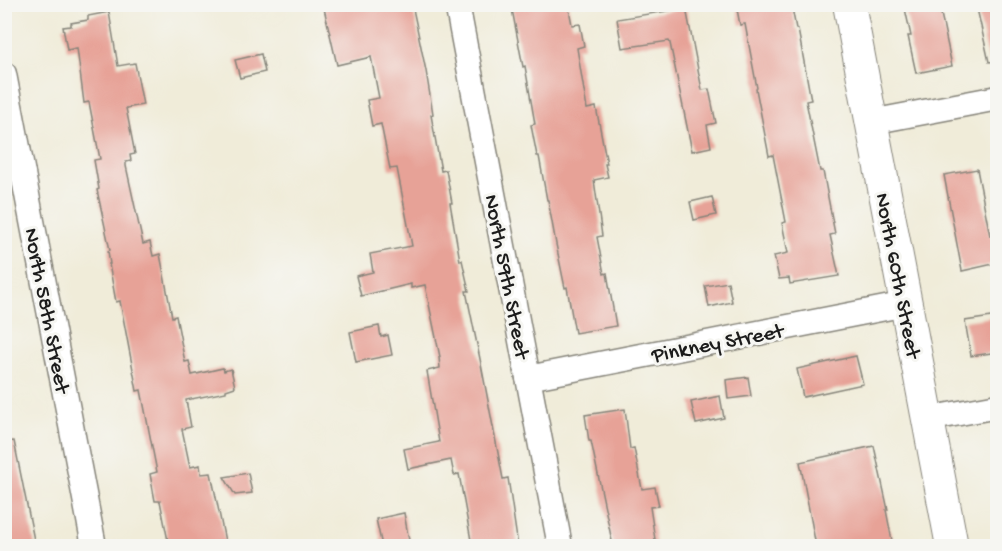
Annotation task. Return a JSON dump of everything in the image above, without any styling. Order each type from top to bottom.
[{"type":"main road","name":"North 60th Street","points":[[849,4],[952,546]]},
{"type":"street","name":"North 59th Street","points":[[457,4],[560,546]]},
{"type":"street","name":"North 58th Street","points":[[4,74],[94,546]]},
{"type":"street","points":[[872,122],[998,98]]},
{"type":"street","name":"Pinkney Street","points":[[528,378],[906,304]]},
{"type":"street","points":[[927,419],[998,406]]},
{"type":"building","points":[[323,4],[412,4],[426,71],[441,171],[446,170],[460,261],[462,260],[469,291],[466,291],[503,479],[508,478],[518,546],[472,546],[459,474],[454,475],[451,460],[408,469],[404,449],[439,442],[427,371],[440,368],[440,357],[425,285],[411,288],[411,284],[361,296],[356,276],[373,272],[370,254],[412,246],[397,168],[390,169],[381,124],[372,126],[367,100],[379,98],[371,57],[337,65]]},
{"type":"building","points":[[511,4],[568,4],[572,25],[580,24],[584,46],[577,48],[587,109],[596,107],[607,164],[605,164],[608,177],[594,180],[602,236],[597,237],[604,274],[607,273],[616,326],[575,333],[539,156],[537,156],[531,125],[535,124]]},
{"type":"building","points":[[736,4],[793,4],[811,100],[806,101],[835,234],[830,235],[839,276],[790,284],[789,278],[779,279],[774,256],[788,253],[782,223],[786,222],[773,155],[769,156],[745,24],[740,25]]},
{"type":"building","points":[[904,4],[939,4],[952,66],[916,73]]},
{"type":"building","points":[[976,4],[998,4],[998,61],[989,62]]},
{"type":"building","points":[[686,8],[702,90],[709,89],[716,123],[707,125],[711,147],[692,151],[669,41],[622,48],[617,19]]},
{"type":"building","points":[[109,12],[118,66],[135,63],[143,105],[126,108],[135,154],[130,155],[131,161],[126,162],[126,166],[143,244],[150,242],[153,256],[160,254],[172,317],[176,316],[185,362],[189,361],[192,375],[223,368],[224,371],[231,369],[235,387],[226,392],[186,400],[191,427],[182,429],[190,467],[200,465],[201,474],[211,473],[226,546],[169,546],[160,501],[155,501],[150,474],[157,472],[141,390],[137,391],[120,301],[116,302],[109,264],[108,251],[110,250],[97,190],[99,189],[94,160],[100,159],[89,102],[84,103],[77,48],[67,50],[63,27],[88,20],[88,16]]},
{"type":"building","points":[[261,54],[265,72],[240,78],[235,60]]},
{"type":"building","points":[[977,169],[990,236],[998,235],[998,263],[962,271],[944,175]]},
{"type":"building","points":[[712,197],[716,215],[694,220],[690,202]]},
{"type":"building","points":[[728,282],[732,302],[709,307],[705,286]]},
{"type":"building","points":[[998,316],[998,352],[971,356],[965,321]]},
{"type":"building","points":[[379,326],[381,337],[388,335],[392,355],[356,362],[350,332]]},
{"type":"building","points":[[856,356],[863,384],[803,397],[797,369]]},
{"type":"building","points":[[748,377],[751,396],[728,399],[726,380]]},
{"type":"building","points":[[720,396],[724,418],[696,424],[691,402]]},
{"type":"building","points":[[625,409],[630,449],[634,448],[642,489],[655,487],[659,506],[650,507],[656,546],[613,546],[591,441],[589,441],[585,415]]},
{"type":"building","points":[[14,441],[35,546],[4,546],[4,442]]},
{"type":"building","points":[[874,446],[888,510],[886,510],[893,546],[816,546],[800,462]]},
{"type":"building","points":[[248,473],[252,493],[235,495],[224,477]]},
{"type":"building","points":[[404,513],[410,546],[382,546],[376,519]]}]
